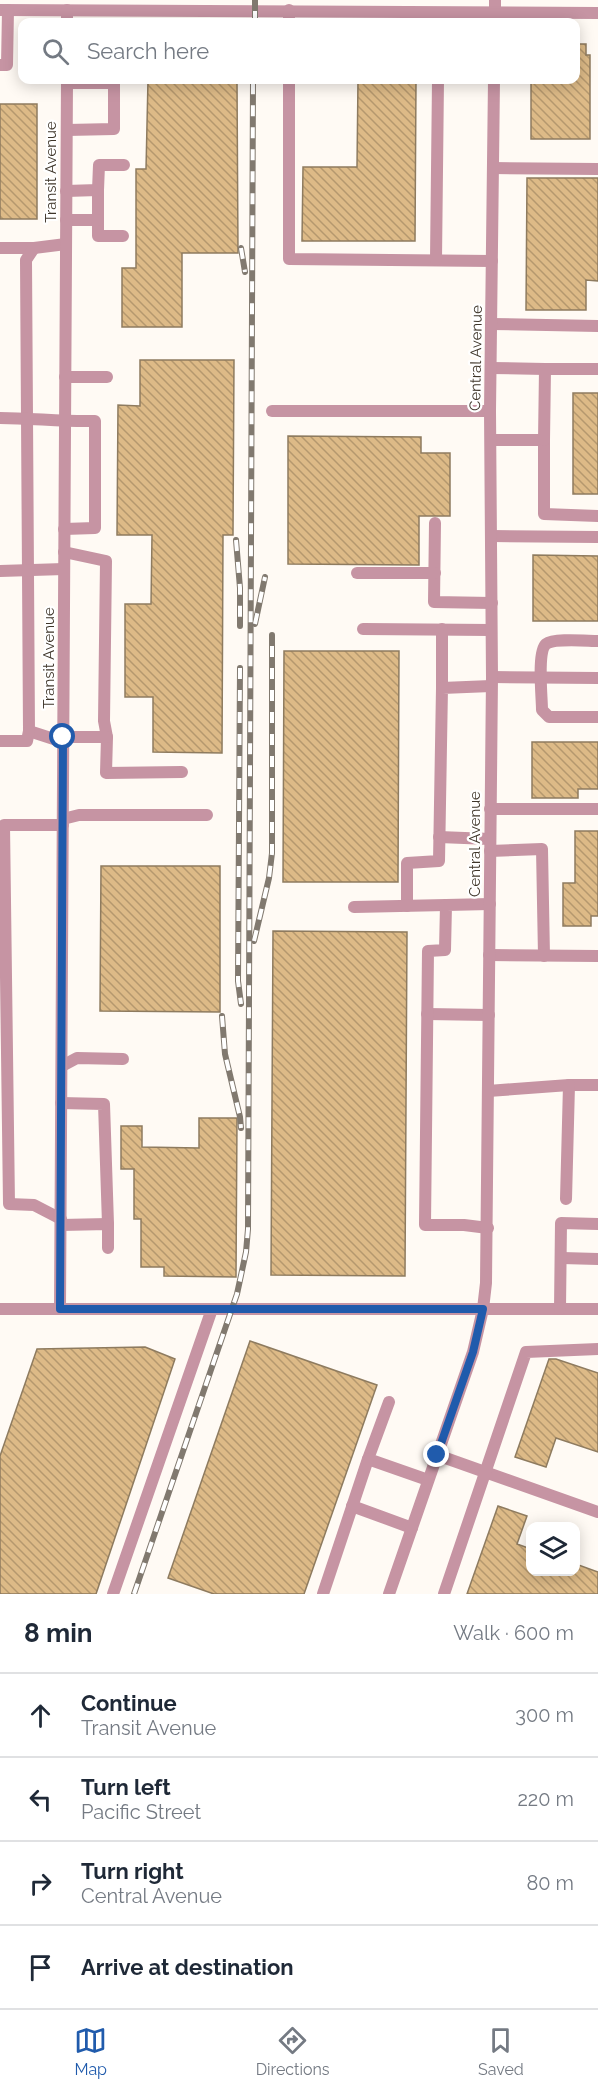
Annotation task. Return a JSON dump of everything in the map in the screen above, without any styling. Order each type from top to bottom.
[{"type":"street","points":[[0,65],[8,65],[10,8],[67,16],[276,6],[289,16],[495,12],[598,13]]},
{"type":"street","name":"Transit Avenue","points":[[60,1309],[67,84]]},
{"type":"street","points":[[67,130],[114,129],[114,84]]},
{"type":"street","points":[[289,84],[289,259],[492,261]]},
{"type":"street","points":[[436,260],[438,84]]},
{"type":"street","name":"Central Avenue","points":[[389,1594],[473,1352],[483,1309],[486,1283],[494,84]]},
{"type":"street","points":[[123,237],[98,236],[98,190],[99,165],[124,165]]},
{"type":"street","points":[[493,168],[598,169]]},
{"type":"street","points":[[66,191],[98,190]]},
{"type":"street","points":[[66,220],[98,220]]},
{"type":"street","points":[[0,248],[34,248],[66,244]]},
{"type":"street","points":[[0,741],[27,741],[29,731],[26,260],[34,248]]},
{"type":"street","points":[[491,324],[598,326]]},
{"type":"street","points":[[491,368],[598,369]]},
{"type":"street","points":[[545,369],[544,514],[598,516]]},
{"type":"street","points":[[65,377],[107,377]]},
{"type":"street","points":[[272,411],[490,411]]},
{"type":"street","points":[[0,418],[64,422],[95,421],[95,528],[64,529]]},
{"type":"street","points":[[491,440],[544,440]]},
{"type":"street","points":[[435,523],[434,602],[492,603]]},
{"type":"street","points":[[492,536],[598,537]]},
{"type":"street","points":[[64,552],[106,561],[104,721],[107,737],[106,773],[182,772]]},
{"type":"street","points":[[0,571],[64,569]]},
{"type":"street","points":[[357,573],[435,573]]},
{"type":"street","points":[[363,628],[491,630]]},
{"type":"street","points":[[407,906],[407,863],[439,861],[442,629]]},
{"type":"street","points":[[598,641],[553,642],[546,645],[542,650],[541,677],[542,710],[549,717],[598,717]]},
{"type":"street","points":[[442,688],[541,677],[598,678]]},
{"type":"street","points":[[29,731],[63,739],[107,737]]},
{"type":"street","points":[[490,809],[598,809]]},
{"type":"street","points":[[108,1224],[61,1222],[34,1205],[9,1204],[4,825],[63,822],[79,814],[207,815]]},
{"type":"street","points":[[439,837],[490,845],[543,849],[544,956]]},
{"type":"street","points":[[354,907],[490,904]]},
{"type":"street","points":[[446,905],[445,950],[428,951],[425,1225],[464,1225],[488,1228]]},
{"type":"street","points":[[489,955],[598,956]]},
{"type":"street","points":[[427,1014],[489,1015]]},
{"type":"street","points":[[62,1066],[77,1058],[123,1059]]},
{"type":"street","points":[[566,1199],[569,1085]]},
{"type":"street","points":[[488,1091],[598,1085]]},
{"type":"street","points":[[61,1103],[104,1104],[108,1248]]},
{"type":"street","points":[[560,1309],[561,1223],[598,1224]]},
{"type":"street","points":[[562,1258],[598,1259]]},
{"type":"street","points":[[0,1309],[598,1309]]},
{"type":"street","points":[[113,1594],[212,1309]]},
{"type":"street","points":[[444,1594],[526,1352],[598,1349]]},
{"type":"street","points":[[323,1594],[389,1402]]},
{"type":"street","points":[[437,1455],[598,1512]]},
{"type":"street","points":[[368,1459],[428,1480]]},
{"type":"street","points":[[352,1506],[412,1528]]},
{"type":"building","points":[[580,44],[586,44],[586,55],[590,55],[590,139],[531,139],[531,84],[580,84]]},
{"type":"building","points":[[148,84],[237,84],[238,253],[182,253],[182,327],[122,327],[122,268],[136,268],[136,169],[146,169]]},
{"type":"building","points":[[358,84],[416,84],[415,241],[302,241],[303,167],[357,167]]},
{"type":"building","points":[[0,104],[37,104],[37,219],[0,219]]},
{"type":"building","points":[[527,178],[598,178],[598,281],[586,280],[586,310],[526,310]]},
{"type":"building","points":[[140,360],[234,360],[233,535],[223,535],[222,753],[153,752],[153,697],[125,697],[125,604],[151,604],[152,535],[117,535],[118,405],[140,406]]},
{"type":"building","points":[[573,393],[598,393],[598,494],[573,494]]},
{"type":"building","points":[[288,436],[421,437],[421,453],[450,453],[450,516],[419,516],[419,565],[288,564]]},
{"type":"building","points":[[533,555],[598,556],[598,621],[533,621]]},
{"type":"building","points":[[284,651],[399,651],[398,882],[283,882]]},
{"type":"building","points":[[532,742],[598,742],[598,789],[578,789],[578,798],[532,798]]},
{"type":"building","points":[[575,831],[598,831],[598,916],[591,916],[591,926],[563,926],[563,883],[575,883]]},
{"type":"building","points":[[101,866],[220,866],[220,1012],[100,1011]]},
{"type":"building","points":[[273,931],[407,932],[405,1276],[271,1275]]},
{"type":"building","points":[[199,1118],[237,1118],[236,1277],[164,1276],[164,1267],[141,1267],[141,1219],[134,1219],[134,1169],[121,1169],[121,1126],[142,1126],[142,1147],[199,1148]]},
{"type":"building","points":[[250,1341],[377,1385],[304,1594],[214,1594],[168,1578]]},
{"type":"building","points":[[145,1347],[175,1359],[96,1594],[0,1594],[0,1456],[37,1349]]},
{"type":"building","points":[[549,1359],[556,1359],[598,1373],[598,1452],[556,1438],[546,1467],[515,1457]]},
{"type":"building","points":[[498,1506],[527,1516],[517,1544],[526,1547],[526,1576],[580,1576],[580,1565],[598,1572],[598,1594],[467,1594]]},
{"type":"railway","points":[[255,0],[255,18]]},
{"type":"railway","points":[[134,1594],[237,1294],[246,1252],[248,1229],[253,84]]},
{"type":"railway","points":[[241,248],[245,272]]},
{"type":"railway","points":[[236,540],[240,626]]},
{"type":"railway","points":[[255,624],[265,577]]},
{"type":"railway","points":[[254,941],[269,878],[272,853],[272,635]]},
{"type":"railway","points":[[240,668],[238,981],[241,1004]]},
{"type":"railway","points":[[222,1016],[225,1054],[241,1128]]},
{"type":"route","points":[[63,737],[60,1309],[483,1309],[473,1352],[437,1455]]}]
